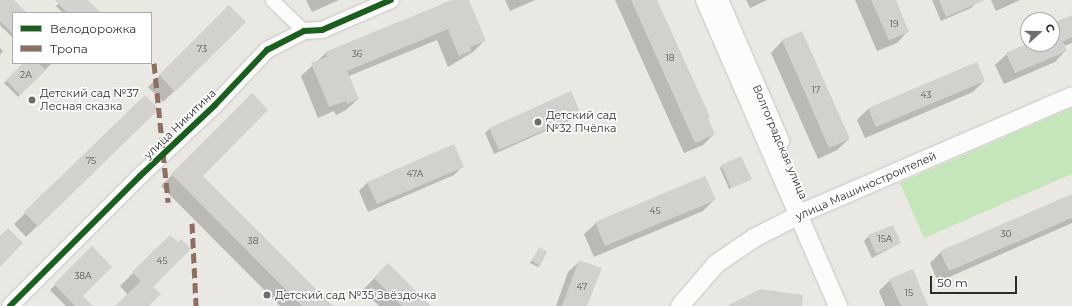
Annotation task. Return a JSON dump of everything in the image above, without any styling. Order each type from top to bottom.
[{"type":"main road","points":[[705,0],[806,217],[838,306]]},
{"type":"main road","name":"Волгоградская улица","points":[[719,0],[806,217],[852,306]]},
{"type":"main road","name":"улица Машиностроителей","points":[[680,306],[716,264],[754,238],[806,217],[1072,96]]},
{"type":"main road","points":[[690,306],[716,279],[756,249],[806,217],[887,190],[1072,107]]},
{"type":"street","points":[[272,0],[304,31]]},
{"type":"street","name":"улица Никитина","points":[[10,306],[140,176],[215,105],[267,50],[304,31],[322,30],[391,0]]},
{"type":"green space","points":[[1072,108],[1072,174],[924,238],[900,183]]},
{"type":"building","points":[[0,0],[14,0],[26,12],[12,12],[12,33],[0,21]]},
{"type":"building","points":[[55,0],[88,0],[100,12],[66,12]]},
{"type":"building","points":[[452,0],[469,0],[486,41],[470,47],[471,51],[459,56],[448,29],[347,71],[359,99],[347,104],[346,101],[329,107],[311,63],[327,57],[325,52]]},
{"type":"building","points":[[631,0],[657,0],[710,117],[708,118],[715,134],[695,143]]},
{"type":"building","points":[[871,0],[896,0],[909,32],[889,40]]},
{"type":"building","points":[[939,0],[985,0],[946,17]]},
{"type":"building","points":[[229,5],[246,22],[175,92],[159,75]]},
{"type":"building","points":[[1072,15],[1072,37],[1063,41],[1067,51],[1015,73],[1006,53],[1020,47],[1020,52],[1060,52],[1060,20]]},
{"type":"building","points":[[802,31],[850,139],[829,148],[782,40]]},
{"type":"building","points":[[977,62],[985,81],[876,127],[868,108]]},
{"type":"building","points":[[22,64],[39,64],[46,70],[20,95],[6,80]]},
{"type":"building","points":[[571,91],[581,114],[499,150],[489,128]]},
{"type":"building","points":[[252,93],[268,110],[203,176],[333,306],[302,306],[171,174]]},
{"type":"building","points":[[145,95],[159,109],[38,227],[24,212]]},
{"type":"building","points":[[454,144],[464,167],[377,204],[367,182]]},
{"type":"building","points":[[741,156],[752,179],[731,188],[721,165]]},
{"type":"building","points":[[705,176],[716,200],[605,246],[595,222]]},
{"type":"building","points":[[1072,194],[1072,218],[949,271],[940,251]]},
{"type":"building","points":[[893,225],[901,243],[876,254],[868,235]]},
{"type":"building","points":[[8,228],[23,243],[0,267],[0,236]]},
{"type":"building","points":[[170,235],[178,242],[181,239],[191,249],[153,287],[161,294],[149,306],[115,306],[141,281],[132,272]]},
{"type":"building","points":[[92,246],[112,267],[83,296],[93,306],[75,306],[54,284]]},
{"type":"building","points":[[539,247],[547,252],[540,266],[532,261]]},
{"type":"building","points":[[579,260],[602,268],[587,306],[562,306]]},
{"type":"building","points":[[388,263],[431,306],[402,306],[374,278]]},
{"type":"building","points":[[913,269],[928,306],[901,306],[889,279]]},
{"type":"building","points":[[761,289],[803,295],[802,306],[727,306]]},
{"type":"marked path","points":[[154,63],[168,202]]},
{"type":"marked path","points":[[192,223],[196,306]]},
{"type":"cycle path","points":[[10,306],[140,176],[215,105],[267,50],[304,31],[322,30],[391,0]]},
{"type":"place","name":"Детский сад №37 Лесная сказка","points":[[32,100]]},
{"type":"place","name":"Детский сад №32 Пчёлка","points":[[538,122]]},
{"type":"place","name":"Детский сад №35 Звёздочка","points":[[267,295]]}]
